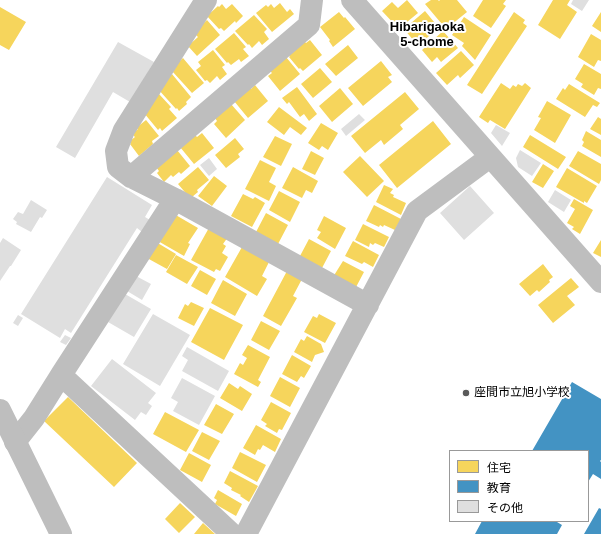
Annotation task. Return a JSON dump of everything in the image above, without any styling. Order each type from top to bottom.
[{"type":"street","points":[[206,0],[124,130],[116,152],[118,167],[132,177],[368,305]]},
{"type":"street","points":[[132,177],[309,24],[312,0]]},
{"type":"street","points":[[352,0],[601,282]]},
{"type":"street","points":[[246,534],[417,211],[490,157]]},
{"type":"street","points":[[16,442],[34,418],[175,199]]},
{"type":"street","points":[[61,375],[232,534]]},
{"type":"street","points":[[0,410],[61,534]]},
{"type":"building: 住宅","points":[[407,0],[418,13],[407,22],[405,20],[397,27],[382,11],[392,2],[398,8]]},
{"type":"building: 住宅","points":[[431,0],[457,0],[467,12],[446,29],[425,4]]},
{"type":"building: 住宅","points":[[483,0],[506,0],[503,4],[506,6],[491,28],[473,16]]},
{"type":"building: 住宅","points":[[553,0],[570,0],[567,5],[577,12],[560,39],[538,25]]},
{"type":"building: 住宅","points":[[280,3],[287,12],[290,9],[294,14],[272,32],[256,13],[266,5],[268,7],[271,4],[274,8]]},
{"type":"building: 住宅","points":[[222,4],[226,9],[232,4],[243,16],[224,31],[221,28],[219,29],[207,16]]},
{"type":"building: 住宅","points":[[0,7],[26,22],[9,50],[0,45]]},
{"type":"building: 住宅","points":[[425,11],[439,28],[423,41],[420,36],[414,41],[404,29]]},
{"type":"building: 住宅","points":[[339,12],[355,29],[333,47],[329,41],[330,40],[320,27]]},
{"type":"building: 住宅","points":[[514,12],[525,20],[523,23],[527,26],[482,94],[467,85]]},
{"type":"building: 住宅","points":[[601,12],[601,32],[592,26]]},
{"type":"building: 住宅","points":[[254,15],[267,29],[264,32],[269,39],[262,45],[259,41],[252,48],[235,31]]},
{"type":"building: 住宅","points":[[464,17],[491,35],[475,60],[462,46],[464,43],[452,35]]},
{"type":"building: 住宅","points":[[207,20],[220,35],[197,56],[188,46],[198,37],[195,34],[198,28]]},
{"type":"building: 住宅","points":[[443,31],[458,48],[441,62],[437,57],[432,62],[422,50]]},
{"type":"building: 住宅","points":[[234,33],[246,47],[243,49],[249,56],[241,62],[239,59],[231,65],[228,62],[227,63],[215,49]]},
{"type":"building: 住宅","points":[[591,34],[601,40],[601,61],[598,60],[594,67],[578,57]]},
{"type":"building: 住宅","points":[[310,40],[322,55],[303,71],[300,68],[299,69],[288,54],[304,41],[306,43]]},
{"type":"building: 住宅","points":[[348,45],[358,58],[336,76],[325,64]]},
{"type":"building: 住宅","points":[[213,50],[225,65],[222,67],[227,74],[220,80],[217,76],[210,83],[207,80],[205,81],[196,70],[201,66],[198,62]]},
{"type":"building: 住宅","points":[[461,51],[474,65],[460,78],[458,75],[447,85],[436,73]]},
{"type":"building: 住宅","points":[[286,57],[300,74],[280,91],[268,76],[272,73],[270,71]]},
{"type":"building: 住宅","points":[[183,58],[204,83],[192,93],[172,71],[174,66]]},
{"type":"building: 住宅","points":[[381,61],[392,75],[388,77],[392,82],[363,106],[348,88]]},
{"type":"building: 住宅","points":[[584,64],[601,74],[601,89],[598,88],[594,95],[581,87],[583,84],[575,79]]},
{"type":"building: 住宅","points":[[320,68],[332,82],[313,98],[301,84]]},
{"type":"building: 住宅","points":[[172,74],[191,97],[186,102],[187,104],[179,111],[158,89]]},
{"type":"building: 住宅","points":[[501,83],[510,89],[513,85],[516,87],[518,84],[522,86],[525,83],[531,88],[505,129],[490,120],[488,123],[479,117]]},
{"type":"building: 住宅","points":[[569,84],[600,103],[597,107],[593,105],[585,117],[556,99],[563,88],[565,90]]},
{"type":"building: 住宅","points":[[255,85],[268,101],[248,118],[234,101]]},
{"type":"building: 住宅","points":[[297,87],[317,114],[309,121],[304,114],[300,117],[289,102],[287,104],[282,98]]},
{"type":"building: 住宅","points":[[340,88],[353,104],[332,122],[319,106]]},
{"type":"building: 住宅","points":[[405,92],[419,109],[400,125],[403,129],[384,145],[381,140],[365,153],[351,136]]},
{"type":"building: 住宅","points":[[159,94],[171,107],[169,109],[177,118],[162,131],[160,128],[158,130],[144,113]]},
{"type":"building: 住宅","points":[[547,101],[571,115],[555,143],[534,130],[541,118],[538,117]]},
{"type":"building: 住宅","points":[[231,104],[245,120],[226,138],[214,124],[217,121],[215,118]]},
{"type":"building: 住宅","points":[[279,107],[307,128],[301,135],[290,127],[284,135],[267,122]]},
{"type":"building: 住宅","points":[[598,117],[601,119],[601,135],[590,129]]},
{"type":"building: 住宅","points":[[146,120],[159,136],[152,141],[153,144],[139,156],[130,144],[130,141],[135,137],[132,134],[138,129],[136,128]]},
{"type":"building: 住宅","points":[[433,121],[451,144],[397,188],[379,165]]},
{"type":"building: 住宅","points":[[321,123],[338,133],[328,150],[322,146],[319,150],[308,143]]},
{"type":"building: 住宅","points":[[586,131],[601,140],[601,157],[582,146],[584,142],[582,140]]},
{"type":"building: 住宅","points":[[202,133],[214,148],[194,164],[180,147],[195,135],[197,137]]},
{"type":"building: 住宅","points":[[530,135],[566,157],[558,169],[523,147]]},
{"type":"building: 住宅","points":[[275,136],[292,144],[281,166],[263,157]]},
{"type":"building: 住宅","points":[[235,138],[244,149],[238,154],[240,157],[226,168],[215,155]]},
{"type":"building: 住宅","points":[[177,150],[190,166],[181,174],[179,172],[173,177],[171,175],[164,182],[157,173],[159,171],[156,167]]},
{"type":"building: 住宅","points":[[311,151],[324,158],[315,175],[302,169]]},
{"type":"building: 住宅","points":[[578,151],[601,164],[601,180],[599,184],[569,166]]},
{"type":"building: 住宅","points":[[360,156],[384,181],[367,197],[343,172]]},
{"type":"building: 住宅","points":[[260,160],[276,168],[269,182],[276,186],[269,201],[245,189]]},
{"type":"building: 住宅","points":[[543,164],[554,171],[543,188],[532,182]]},
{"type":"building: 住宅","points":[[198,167],[209,180],[197,190],[198,192],[192,197],[189,197],[178,184]]},
{"type":"building: 住宅","points":[[293,167],[318,181],[312,193],[306,190],[302,198],[282,188]]},
{"type":"building: 住宅","points":[[567,168],[597,186],[587,203],[584,201],[584,203],[556,187]]},
{"type":"building: 住宅","points":[[214,176],[227,186],[212,206],[198,196]]},
{"type":"building: 住宅","points":[[384,185],[393,189],[390,193],[394,195],[393,197],[406,203],[401,215],[376,202]]},
{"type":"building: 住宅","points":[[279,191],[300,202],[290,222],[269,210]]},
{"type":"building: 住宅","points":[[243,194],[253,199],[255,197],[265,203],[252,227],[231,216]]},
{"type":"building: 住宅","points":[[574,199],[593,210],[580,234],[572,229],[574,227],[567,223],[575,209],[570,206]]},
{"type":"building: 住宅","points":[[374,205],[401,219],[395,230],[384,225],[383,227],[380,225],[379,227],[366,221]]},
{"type":"building: 住宅","points":[[266,213],[288,225],[278,244],[256,232]]},
{"type":"building: 住宅","points":[[174,214],[198,228],[188,243],[190,244],[184,256],[158,241]]},
{"type":"building: 住宅","points":[[324,216],[346,228],[335,249],[317,238],[321,232],[317,230]]},
{"type":"building: 住宅","points":[[363,224],[389,237],[384,247],[375,243],[373,245],[370,243],[369,247],[355,240]]},
{"type":"building: 住宅","points":[[210,226],[228,237],[223,244],[226,246],[222,253],[228,257],[220,271],[216,269],[214,272],[191,260]]},
{"type":"building: 住宅","points":[[309,239],[331,251],[322,268],[300,256]]},
{"type":"building: 住宅","points":[[601,240],[601,257],[593,253]]},
{"type":"building: 住宅","points":[[353,241],[379,255],[373,267],[364,262],[362,264],[345,256]]},
{"type":"building: 住宅","points":[[156,242],[176,254],[167,269],[147,258]]},
{"type":"building: 住宅","points":[[242,247],[269,262],[262,276],[267,279],[257,296],[225,277]]},
{"type":"building: 住宅","points":[[176,255],[198,267],[187,284],[166,272]]},
{"type":"building: 住宅","points":[[343,261],[364,272],[355,289],[333,277]]},
{"type":"building: 住宅","points":[[543,264],[553,277],[549,280],[550,282],[539,292],[537,290],[530,296],[519,284]]},
{"type":"building: 住宅","points":[[200,270],[216,279],[207,295],[191,286]]},
{"type":"building: 住宅","points":[[287,271],[302,279],[293,296],[297,298],[281,326],[263,316]]},
{"type":"building: 住宅","points":[[571,278],[579,287],[567,296],[575,305],[553,323],[538,305]]},
{"type":"building: 住宅","points":[[223,280],[247,294],[235,316],[211,303]]},
{"type":"building: 住宅","points":[[191,302],[204,308],[194,326],[178,318],[185,304],[188,306]]},
{"type":"building: 住宅","points":[[210,308],[243,325],[224,360],[191,342]]},
{"type":"building: 住宅","points":[[319,314],[336,323],[325,343],[304,332],[313,316],[317,318]]},
{"type":"building: 住宅","points":[[261,321],[280,331],[269,350],[251,340]]},
{"type":"building: 住宅","points":[[307,336],[321,344],[324,352],[315,355],[312,362],[294,352],[301,339],[304,341]]},
{"type":"building: 住宅","points":[[248,345],[270,357],[258,380],[261,382],[258,387],[234,374],[240,363],[243,365],[247,358],[242,355]]},
{"type":"building: 住宅","points":[[292,355],[311,366],[304,378],[301,376],[297,382],[282,374]]},
{"type":"building: 住宅","points":[[280,377],[300,388],[290,407],[270,396]]},
{"type":"building: 住宅","points":[[229,383],[238,389],[240,386],[252,394],[242,411],[220,398]]},
{"type":"building: 住宅","points":[[68,397],[137,463],[114,487],[44,421]]},
{"type":"building: 住宅","points":[[271,402],[291,413],[282,430],[279,429],[277,433],[265,426],[267,424],[261,420]]},
{"type":"building: 住宅","points":[[216,404],[234,414],[222,434],[204,425]]},
{"type":"building: 住宅","points":[[165,412],[199,430],[186,452],[153,434]]},
{"type":"building: 住宅","points":[[256,425],[281,439],[275,452],[263,445],[260,450],[258,449],[255,455],[243,448]]},
{"type":"building: 住宅","points":[[202,432],[220,441],[209,460],[192,451]]},
{"type":"building: 住宅","points":[[240,452],[266,465],[257,482],[232,468]]},
{"type":"building: 住宅","points":[[189,453],[211,465],[202,482],[180,470]]},
{"type":"building: 住宅","points":[[230,471],[258,486],[249,502],[240,496],[241,495],[231,490],[232,488],[224,483]]},
{"type":"building: 住宅","points":[[218,490],[242,504],[236,516],[215,504],[217,500],[214,498]]},
{"type":"building: 住宅","points":[[180,503],[195,517],[179,533],[165,519]]},
{"type":"building: 住宅","points":[[203,523],[215,534],[194,534]]},
{"type":"building: 教育","points":[[572,382],[601,399],[601,479],[593,474],[589,480],[589,450],[533,450]]},
{"type":"building: 教育","points":[[599,508],[601,509],[601,534],[584,534]]},
{"type":"building: 教育","points":[[481,522],[557,522],[562,525],[557,534],[475,534]]},
{"type":"building: その他","points":[[573,0],[589,0],[582,11],[571,4]]},
{"type":"building: その他","points":[[118,42],[154,62],[130,102],[113,92],[75,158],[56,147]]},
{"type":"building: その他","points":[[359,114],[365,120],[346,136],[341,129]]},
{"type":"building: その他","points":[[496,125],[510,133],[502,146],[491,133]]},
{"type":"building: その他","points":[[520,150],[541,163],[532,176],[518,167],[516,158]]},
{"type":"building: その他","points":[[209,158],[217,169],[209,176],[200,165]]},
{"type":"building: その他","points":[[107,177],[152,205],[145,217],[150,220],[142,232],[137,228],[71,333],[65,329],[60,338],[21,314]]},
{"type":"building: その他","points":[[470,186],[494,213],[464,240],[440,213]]},
{"type":"building: その他","points":[[555,190],[571,200],[564,212],[548,202]]},
{"type":"building: その他","points":[[31,200],[47,210],[42,218],[40,217],[31,232],[16,224],[17,222],[13,219],[18,212],[23,214]]},
{"type":"building: その他","points":[[3,238],[21,250],[0,281],[0,243]]},
{"type":"building: その他","points":[[136,276],[151,284],[142,300],[127,291]]},
{"type":"building: その他","points":[[125,294],[151,309],[134,337],[108,322]]},
{"type":"building: その他","points":[[153,314],[190,335],[160,386],[123,364]]},
{"type":"building: その他","points":[[18,315],[23,318],[18,326],[13,323]]},
{"type":"building: その他","points":[[65,335],[71,338],[66,345],[60,342]]},
{"type":"building: その他","points":[[187,347],[229,371],[218,391],[182,371],[188,360],[182,356]]},
{"type":"building: その他","points":[[112,359],[156,393],[148,403],[152,406],[146,415],[141,412],[135,420],[91,386]]},
{"type":"building: その他","points":[[182,378],[215,396],[199,425],[173,411],[178,402],[171,398]]},
{"type":"place","name":"座間市立旭小学校","points":[[466,393]]},
{"type":"district","name":"Hibarigaoka 5-chome","points":[[427,34]]}]
